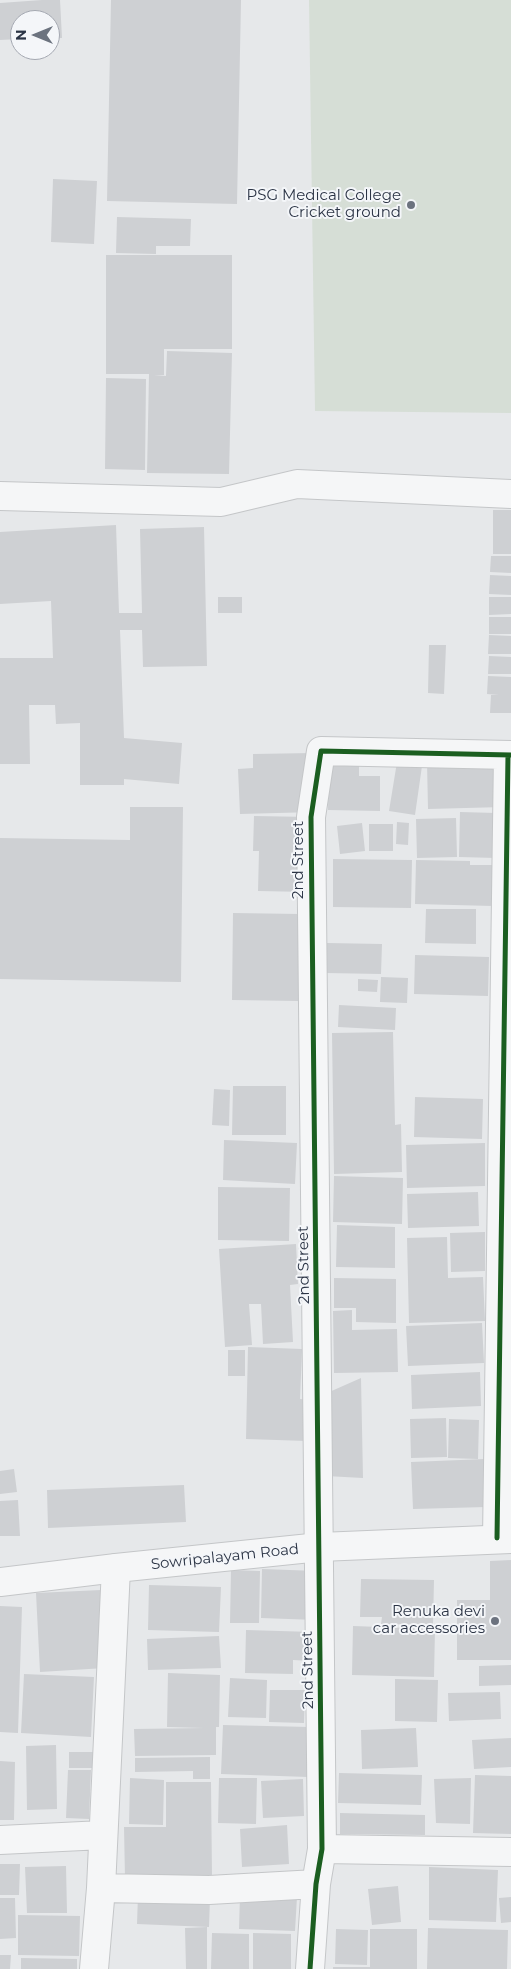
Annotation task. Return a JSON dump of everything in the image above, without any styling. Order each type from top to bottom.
[{"type":"street","points":[[0,496],[221,502],[297,484],[511,494]]},
{"type":"street","name":"2nd Street","points":[[310,1969],[316,1884],[322,1849],[320,1547],[310,817],[321,751],[509,755]]},
{"type":"street","points":[[504,1538],[509,755]]},
{"type":"street","name":"Sowripalayam Road","points":[[0,1582],[320,1547],[504,1538]]},
{"type":"street","points":[[94,1969],[101,1888],[116,1568]]},
{"type":"street","points":[[0,1840],[103,1836]]},
{"type":"street","points":[[322,1849],[511,1852]]},
{"type":"street","points":[[101,1888],[208,1890],[316,1884]]},
{"type":"shaded area","name":"PSG Medical College Cricket ground","points":[[309,0],[511,0],[511,413],[315,411]]},
{"type":"building","points":[[60,0],[62,38],[60,38],[60,10],[10,10],[10,40],[0,40],[0,3]]},
{"type":"building","points":[[111,0],[241,0],[237,204],[107,201]]},
{"type":"building","points":[[53,179],[97,181],[94,244],[51,242]]},
{"type":"building","points":[[117,217],[191,219],[190,246],[156,246],[156,254],[116,253]]},
{"type":"building","points":[[106,255],[232,255],[232,349],[164,349],[164,375],[154,375],[166,376],[167,351],[232,353],[229,474],[147,473],[149,374],[106,374]]},
{"type":"building","points":[[106,378],[146,379],[145,470],[105,469]]},
{"type":"building","points":[[493,510],[511,510],[511,554],[493,554]]},
{"type":"building","points":[[116,525],[119,613],[142,613],[140,529],[204,527],[207,666],[143,667],[142,630],[120,630],[124,738],[182,743],[179,784],[124,779],[124,785],[80,785],[80,723],[56,724],[55,705],[29,705],[30,764],[0,764],[0,658],[53,658],[51,601],[0,604],[0,532]]},
{"type":"building","points":[[491,556],[511,556],[511,573],[490,572]]},
{"type":"building","points":[[490,575],[511,576],[511,595],[489,594]]},
{"type":"building","points":[[218,597],[242,597],[242,613],[218,613]]},
{"type":"building","points":[[489,597],[511,597],[511,614],[489,615]]},
{"type":"building","points":[[489,617],[511,617],[511,634],[489,634]]},
{"type":"building","points":[[489,635],[511,636],[511,654],[488,654]]},
{"type":"building","points":[[429,645],[446,645],[444,694],[428,693]]},
{"type":"building","points":[[489,656],[511,657],[511,674],[488,674]]},
{"type":"building","points":[[488,676],[511,677],[511,713],[490,713],[491,695],[499,695],[487,694]]},
{"type":"building","points":[[313,753],[315,812],[240,814],[238,769],[253,768],[253,754]]},
{"type":"building","points":[[502,760],[503,807],[428,809],[427,762]]},
{"type":"building","points":[[329,761],[359,761],[359,776],[380,776],[380,811],[328,810]]},
{"type":"building","points":[[397,762],[422,766],[415,815],[389,811]]},
{"type":"building","points":[[130,807],[183,807],[181,982],[0,979],[0,838],[130,840]]},
{"type":"building","points":[[460,812],[496,813],[496,858],[459,857]]},
{"type":"building","points":[[254,816],[311,817],[309,892],[258,891],[259,851],[253,851]]},
{"type":"building","points":[[456,818],[457,857],[417,858],[416,819]]},
{"type":"building","points":[[397,822],[409,823],[408,845],[396,844]]},
{"type":"building","points":[[362,823],[365,851],[340,854],[337,826]]},
{"type":"building","points":[[369,824],[393,824],[393,851],[369,851]]},
{"type":"building","points":[[333,859],[412,860],[411,908],[333,907]]},
{"type":"building","points":[[416,860],[470,861],[470,865],[494,865],[493,906],[415,904]]},
{"type":"building","points":[[426,909],[476,909],[476,944],[425,943]]},
{"type":"building","points":[[233,913],[300,914],[299,1001],[232,1000]]},
{"type":"building","points":[[327,943],[382,944],[381,974],[326,973]]},
{"type":"building","points":[[415,955],[489,957],[488,996],[414,994]]},
{"type":"building","points":[[381,977],[408,978],[407,1003],[380,1002]]},
{"type":"building","points":[[358,979],[378,980],[377,992],[358,991]]},
{"type":"building","points":[[339,1005],[396,1008],[395,1030],[338,1027]]},
{"type":"building","points":[[393,1032],[395,1125],[401,1124],[402,1172],[334,1174],[332,1033]]},
{"type":"building","points":[[233,1086],[286,1086],[286,1135],[232,1135]]},
{"type":"building","points":[[214,1089],[230,1090],[229,1126],[212,1125]]},
{"type":"building","points":[[415,1097],[483,1099],[482,1139],[414,1137]]},
{"type":"building","points":[[224,1140],[297,1143],[295,1184],[223,1180]]},
{"type":"building","points":[[485,1143],[485,1186],[407,1188],[406,1145]]},
{"type":"building","points":[[334,1176],[403,1178],[402,1224],[333,1222]]},
{"type":"building","points":[[218,1187],[290,1188],[289,1241],[218,1240]]},
{"type":"building","points":[[478,1192],[479,1226],[408,1228],[407,1194]]},
{"type":"building","points":[[337,1225],[395,1227],[395,1268],[336,1267]]},
{"type":"building","points":[[485,1232],[485,1271],[451,1272],[450,1233]]},
{"type":"building","points":[[447,1237],[448,1278],[483,1277],[485,1321],[409,1323],[407,1238]]},
{"type":"building","points":[[296,1244],[298,1284],[290,1285],[293,1342],[263,1344],[261,1304],[249,1304],[252,1345],[225,1347],[219,1249]]},
{"type":"building","points":[[334,1278],[396,1279],[396,1323],[356,1322],[356,1308],[334,1308]]},
{"type":"building","points":[[352,1310],[352,1330],[397,1329],[398,1372],[334,1373],[333,1311]]},
{"type":"building","points":[[482,1323],[484,1363],[408,1366],[406,1326]]},
{"type":"building","points":[[248,1347],[302,1349],[300,1399],[309,1400],[307,1441],[246,1439]]},
{"type":"building","points":[[228,1350],[245,1350],[245,1376],[228,1376]]},
{"type":"building","points":[[480,1372],[481,1406],[412,1409],[411,1375]]},
{"type":"building","points":[[361,1378],[363,1478],[326,1476],[327,1393]]},
{"type":"building","points":[[446,1418],[447,1457],[411,1458],[410,1419]]},
{"type":"building","points":[[449,1419],[479,1420],[478,1459],[448,1458]]},
{"type":"building","points":[[485,1459],[486,1507],[413,1509],[411,1462]]},
{"type":"building","points":[[14,1469],[17,1492],[0,1494],[0,1471]]},
{"type":"building","points":[[184,1485],[186,1522],[48,1528],[47,1490]]},
{"type":"building","points":[[18,1500],[20,1536],[0,1536],[0,1501]]},
{"type":"building","points":[[511,1560],[511,1660],[457,1660],[457,1600],[490,1600],[490,1561]]},
{"type":"building","points":[[262,1569],[317,1571],[316,1620],[261,1618]]},
{"type":"building","points":[[231,1570],[260,1571],[259,1623],[230,1623]]},
{"type":"building","points":[[361,1579],[434,1580],[433,1625],[381,1624],[382,1617],[360,1617]]},
{"type":"building","points":[[149,1585],[221,1587],[219,1632],[148,1630]]},
{"type":"building","points":[[101,1590],[105,1668],[40,1672],[36,1593]]},
{"type":"building","points":[[0,1606],[22,1607],[18,1733],[0,1732]]},
{"type":"building","points":[[353,1626],[435,1629],[434,1677],[352,1675]]},
{"type":"building","points":[[246,1630],[313,1632],[312,1661],[293,1660],[293,1674],[245,1673]]},
{"type":"building","points":[[219,1636],[221,1668],[148,1670],[147,1639]]},
{"type":"building","points":[[511,1665],[511,1685],[479,1686],[479,1666]]},
{"type":"building","points":[[168,1673],[220,1675],[219,1727],[216,1727],[216,1755],[135,1756],[134,1729],[204,1728],[167,1727]]},
{"type":"building","points":[[24,1674],[94,1677],[91,1737],[21,1733]]},
{"type":"building","points":[[230,1678],[267,1680],[266,1718],[228,1717]]},
{"type":"building","points":[[395,1679],[438,1680],[437,1722],[395,1721]]},
{"type":"building","points":[[270,1690],[305,1690],[304,1723],[269,1722]]},
{"type":"building","points":[[500,1692],[501,1719],[449,1721],[448,1693]]},
{"type":"building","points":[[223,1725],[310,1727],[308,1777],[221,1774]]},
{"type":"building","points":[[416,1728],[418,1767],[362,1769],[361,1730]]},
{"type":"building","points":[[511,1738],[511,1767],[474,1769],[472,1740]]},
{"type":"building","points":[[56,1745],[57,1809],[27,1810],[26,1746]]},
{"type":"building","points":[[69,1752],[96,1752],[96,1768],[69,1768]]},
{"type":"building","points":[[210,1757],[210,1779],[193,1779],[193,1771],[135,1772],[135,1758]]},
{"type":"building","points":[[0,1761],[15,1762],[14,1820],[0,1820]]},
{"type":"building","points":[[68,1770],[91,1770],[89,1819],[66,1818]]},
{"type":"building","points":[[339,1773],[422,1775],[421,1805],[338,1803]]},
{"type":"building","points":[[475,1775],[511,1776],[511,1834],[473,1833]]},
{"type":"building","points":[[130,1778],[164,1780],[163,1825],[129,1824]]},
{"type":"building","points":[[219,1778],[257,1778],[256,1824],[218,1823]]},
{"type":"building","points":[[471,1778],[470,1824],[436,1823],[434,1779]]},
{"type":"building","points":[[303,1779],[304,1816],[263,1818],[261,1781]]},
{"type":"building","points":[[166,1782],[211,1782],[212,1877],[125,1878],[124,1827],[166,1827]]},
{"type":"building","points":[[340,1813],[425,1815],[425,1835],[340,1834]]},
{"type":"building","points":[[287,1825],[289,1864],[242,1867],[240,1829]]},
{"type":"building","points":[[0,1864],[20,1864],[19,1895],[0,1895]]},
{"type":"building","points":[[66,1866],[67,1913],[27,1913],[25,1867]]},
{"type":"building","points":[[429,1867],[498,1870],[496,1922],[429,1920]]},
{"type":"building","points":[[398,1886],[401,1922],[372,1925],[368,1889]]},
{"type":"building","points":[[138,1895],[210,1898],[209,1927],[137,1924]]},
{"type":"building","points":[[240,1895],[297,1897],[295,1931],[239,1929]]},
{"type":"building","points":[[511,1897],[511,1922],[501,1923],[499,1898]]},
{"type":"building","points":[[0,1898],[15,1898],[16,1938],[0,1939]]},
{"type":"building","points":[[18,1915],[80,1916],[79,1956],[18,1955]]},
{"type":"building","points":[[207,1927],[207,1969],[186,1969],[185,1928]]},
{"type":"building","points":[[428,1928],[508,1930],[507,1969],[427,1969]]},
{"type":"building","points":[[336,1929],[368,1930],[367,1965],[335,1964]]},
{"type":"building","points":[[370,1929],[417,1929],[417,1969],[333,1969],[333,1967],[370,1967]]},
{"type":"building","points":[[212,1933],[249,1934],[249,1969],[211,1969]]},
{"type":"building","points":[[253,1933],[291,1934],[291,1969],[253,1969]]},
{"type":"building","points":[[0,1955],[11,1955],[10,1969],[0,1969]]},
{"type":"building","points":[[21,1958],[77,1959],[77,1969],[21,1969]]},
{"type":"cycle path","points":[[310,1969],[316,1884],[322,1849],[311,817],[321,751],[511,755]]},
{"type":"cycle path","points":[[497,1538],[508,755]]},
{"type":"place","name":"PSG Medical College Cricket ground","points":[[411,205]]},
{"type":"place","name":"Renuka devi car accessories","points":[[495,1621]]}]
